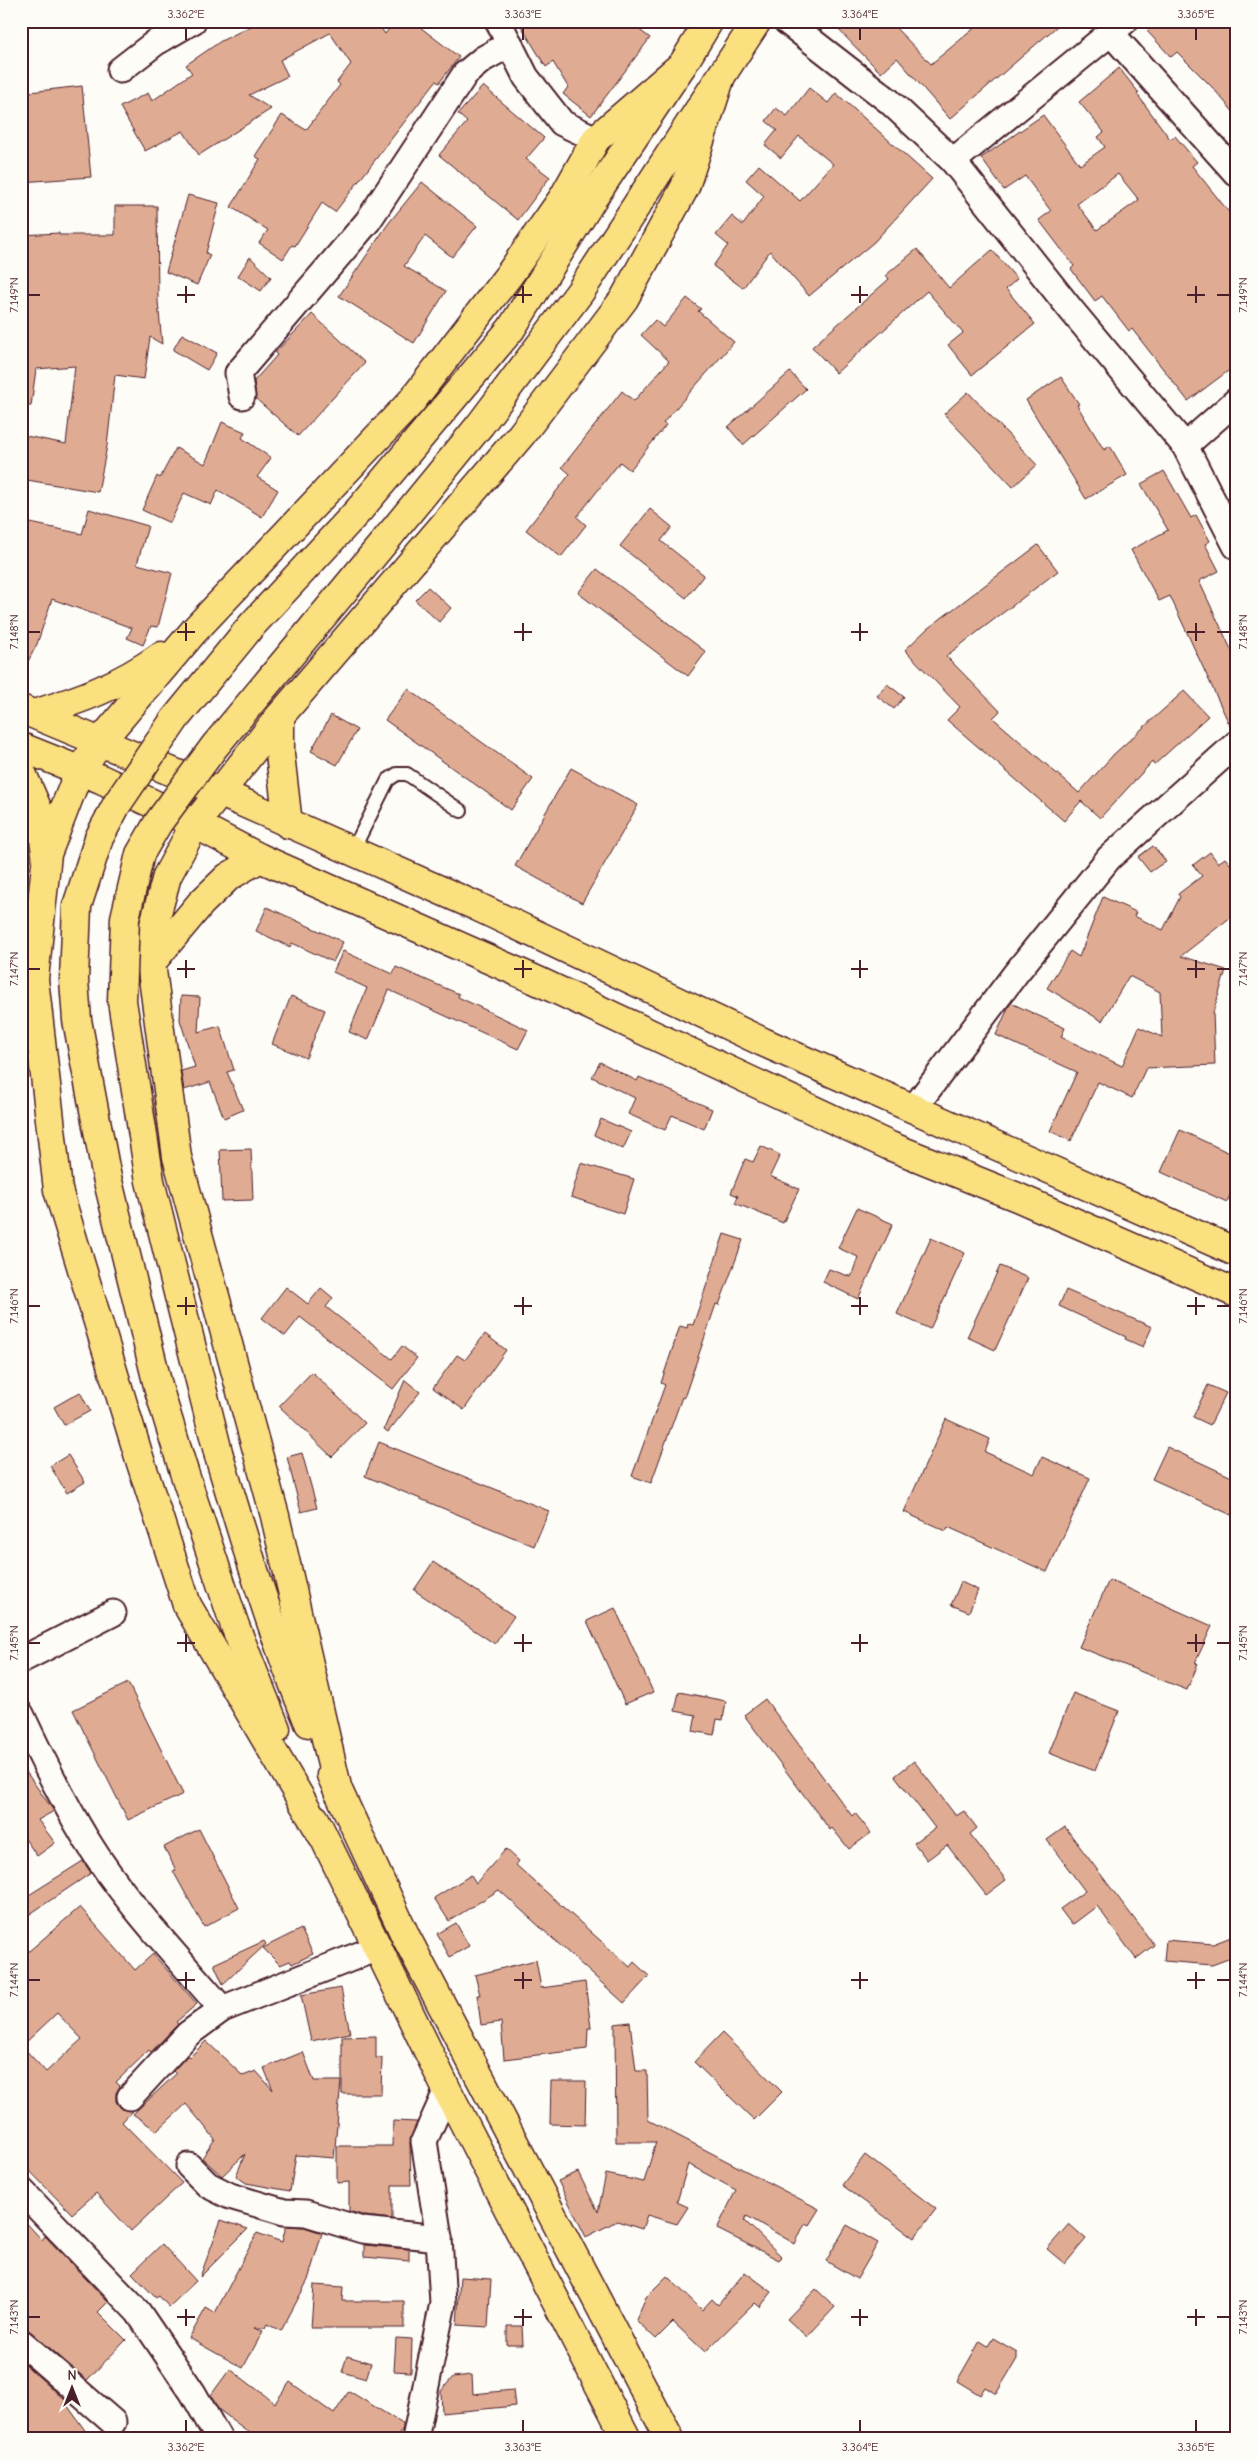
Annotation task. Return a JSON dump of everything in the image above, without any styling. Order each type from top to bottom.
[{"type":"main road","points":[[627,2439],[447,2090],[322,1835],[235,1626],[184,1472],[160,1390],[106,1173],[77,1020],[74,980],[77,906],[98,838],[117,804],[175,719],[252,625],[360,510],[511,329],[593,198],[683,64],[709,21]]},
{"type":"main road","points":[[670,2439],[406,1937],[338,1792],[291,1679],[250,1558],[219,1456],[150,1181],[122,1001],[125,918],[140,854],[158,823],[214,747],[480,425],[580,292],[757,21]]},
{"type":"main road","points":[[322,1835],[187,1605],[140,1460],[58,1190],[34,979],[47,854],[79,771],[100,742],[194,631],[411,402],[509,275],[563,198],[596,139],[683,64]]},
{"type":"main road","points":[[338,1792],[275,1516],[177,1157],[151,963],[152,932],[167,876],[195,824],[280,716],[521,434],[624,299],[685,187],[720,79]]},
{"type":"main road","points":[[28,712],[90,697],[124,680],[194,631]]},
{"type":"main road","points":[[28,712],[219,792],[476,906],[763,1042],[1236,1252]]},
{"type":"main road","points":[[280,716],[280,754],[288,824]]},
{"type":"main road","points":[[21,747],[79,771],[195,824],[260,858],[538,981],[890,1146],[1017,1198],[1236,1293]]},
{"type":"main road","points":[[21,771],[41,817],[47,854]]},
{"type":"main road","points":[[151,963],[201,903],[228,877],[260,858]]},
{"type":"street","points":[[120,70],[155,43],[192,21]]},
{"type":"street","points":[[498,21],[526,77],[562,123],[596,139]]},
{"type":"street","points":[[786,21],[889,102],[953,162],[1072,311],[1185,446],[1236,546]]},
{"type":"street","points":[[953,162],[1117,27],[1236,173]]},
{"type":"street","points":[[242,396],[238,373],[368,221],[465,74],[483,59],[510,44]]},
{"type":"street","points":[[1185,446],[1236,401]]},
{"type":"street","points":[[914,1108],[1016,973],[1109,858],[1236,744]]},
{"type":"street","points":[[21,1660],[113,1613]]},
{"type":"street","points":[[21,1714],[47,1768],[87,1840],[141,1916],[222,2009]]},
{"type":"street","points":[[130,2097],[188,2034],[222,2009],[377,1948]]},
{"type":"street","points":[[416,2439],[443,2303],[439,2238],[424,2141],[447,2090]]},
{"type":"street","points":[[189,2166],[208,2185],[230,2196],[284,2212],[306,2213],[362,2230],[439,2238]]},
{"type":"street","points":[[21,2190],[138,2312],[194,2393],[219,2439]]},
{"type":"street","points":[[21,2342],[113,2422]]},
{"type":"lane","points":[[352,852],[388,780],[397,774],[407,774],[461,811]]},
{"type":"building","points":[[261,21],[376,21],[385,34],[395,21],[412,21],[459,57],[439,83],[436,81],[335,212],[322,203],[295,246],[292,245],[283,259],[259,243],[268,230],[231,207],[260,159],[255,156],[282,115],[306,130],[340,85],[337,82],[351,64],[330,33],[280,60],[288,76],[249,95],[271,109],[199,155],[183,131],[145,151],[120,107],[148,93],[152,101],[192,73],[186,65],[221,41]]},
{"type":"building","points":[[518,21],[628,21],[650,38],[591,116],[563,94],[568,87],[553,62],[546,67]]},
{"type":"building","points":[[830,21],[889,21],[931,64],[983,21],[1063,21],[950,119],[897,58],[881,73]]},
{"type":"building","points":[[1158,21],[1236,21],[1236,115],[1212,87],[1177,52],[1171,57],[1147,31]]},
{"type":"building","points":[[1119,68],[1139,93],[1137,94],[1170,139],[1175,136],[1197,162],[1192,166],[1236,221],[1236,365],[1188,401],[1132,329],[1129,331],[1102,296],[1095,301],[1071,269],[1074,266],[1039,220],[1051,211],[1025,176],[1004,190],[981,158],[1043,115],[1080,165],[1105,147],[1098,137],[1104,132],[1079,102]],"holes":[[[1118,174],[1139,200],[1097,230],[1077,204]]]},
{"type":"building","points":[[82,86],[91,177],[21,182],[21,93]]},
{"type":"building","points":[[483,86],[544,138],[526,159],[550,177],[518,220],[439,155],[467,122],[458,114]]},
{"type":"building","points":[[809,88],[828,103],[836,93],[932,179],[874,242],[809,296],[770,251],[743,288],[713,266],[728,245],[716,235],[732,216],[743,225],[764,196],[746,180],[759,165],[800,201],[833,164],[799,136],[781,158],[765,145],[777,130],[766,121],[776,108],[787,116]]},
{"type":"building","points":[[422,182],[477,226],[452,257],[425,236],[404,266],[446,291],[414,343],[339,296],[388,224]]},
{"type":"building","points":[[188,195],[219,203],[206,253],[210,255],[197,285],[166,272]]},
{"type":"building","points":[[115,206],[157,206],[158,301],[162,344],[150,337],[144,379],[115,375],[107,446],[98,492],[21,479],[21,435],[66,444],[75,366],[36,369],[31,406],[21,406],[21,235],[59,233],[59,235],[115,235]]},
{"type":"building","points":[[917,249],[949,288],[992,250],[1017,279],[1006,289],[1035,324],[972,375],[948,345],[963,333],[927,291],[836,373],[812,347],[889,279],[886,275]]},
{"type":"building","points":[[250,257],[271,277],[261,291],[238,276]]},
{"type":"building","points":[[687,298],[701,309],[698,311],[734,342],[663,423],[666,425],[630,470],[620,462],[577,517],[586,525],[561,557],[526,530],[570,474],[562,467],[622,391],[634,401],[669,361],[641,335],[655,320],[663,327]]},
{"type":"building","points":[[312,314],[365,363],[298,436],[256,399],[254,381],[277,355],[275,353]]},
{"type":"building","points":[[182,334],[217,353],[207,370],[173,350]]},
{"type":"building","points":[[790,372],[806,389],[743,445],[728,427]]},
{"type":"building","points":[[1061,377],[1079,404],[1077,405],[1104,450],[1110,446],[1127,475],[1086,499],[1026,400]]},
{"type":"building","points":[[968,392],[1037,465],[1013,487],[944,414]]},
{"type":"building","points":[[222,422],[245,432],[242,438],[271,458],[257,477],[278,490],[262,517],[218,490],[211,505],[184,493],[170,523],[142,510],[157,476],[160,478],[176,448],[205,464]]},
{"type":"building","points":[[1164,471],[1191,518],[1196,515],[1210,541],[1205,544],[1219,571],[1199,581],[1236,660],[1236,730],[1232,730],[1170,596],[1159,601],[1131,550],[1168,530],[1141,484]]},
{"type":"building","points":[[89,509],[148,526],[137,564],[172,573],[158,627],[151,626],[143,645],[127,638],[132,628],[52,599],[37,644],[21,675],[21,521],[82,534]]},
{"type":"building","points":[[650,509],[672,527],[661,541],[704,575],[686,598],[620,546]]},
{"type":"building","points":[[1038,545],[1058,571],[946,656],[1000,711],[993,718],[1079,793],[1114,754],[1184,691],[1208,716],[1154,765],[1152,762],[1100,818],[1081,801],[1064,821],[947,720],[960,707],[905,650],[927,629]]},
{"type":"building","points":[[597,569],[706,652],[688,676],[578,593]]},
{"type":"building","points":[[428,587],[451,608],[439,622],[415,600]]},
{"type":"building","points":[[887,684],[904,697],[894,709],[877,696]]},
{"type":"building","points":[[408,689],[533,779],[511,810],[385,720]]},
{"type":"building","points":[[331,715],[357,730],[337,765],[311,751]]},
{"type":"building","points":[[571,768],[638,805],[582,903],[515,866]]},
{"type":"building","points":[[1153,846],[1166,861],[1150,872],[1138,857]]},
{"type":"building","points":[[1210,852],[1218,863],[1225,858],[1236,871],[1236,913],[1181,956],[1226,970],[1213,1013],[1215,1065],[1146,1068],[1132,1098],[1098,1082],[1071,1141],[1050,1131],[1077,1072],[996,1035],[1009,1006],[1011,1003],[1065,1028],[1061,1037],[1122,1066],[1139,1027],[1162,1037],[1160,992],[1129,976],[1102,1021],[1047,988],[1070,951],[1079,957],[1103,897],[1136,912],[1134,916],[1163,930],[1180,897],[1178,894],[1202,876],[1193,865]]},
{"type":"building","points":[[267,907],[343,942],[333,962],[292,943],[290,947],[256,931]]},
{"type":"building","points":[[343,951],[393,974],[396,967],[459,994],[458,997],[528,1030],[518,1049],[389,990],[368,1040],[349,1032],[367,988],[333,972]]},
{"type":"building","points":[[181,996],[200,997],[198,1032],[220,1026],[234,1070],[227,1072],[243,1110],[224,1118],[210,1082],[184,1090],[181,1071],[195,1067],[180,1020]]},
{"type":"building","points":[[291,996],[325,1010],[306,1058],[272,1044]]},
{"type":"building","points":[[600,1062],[637,1081],[639,1077],[712,1109],[704,1129],[672,1115],[665,1130],[628,1114],[635,1098],[592,1077]]},
{"type":"building","points":[[601,1119],[631,1132],[623,1149],[594,1135]]},
{"type":"building","points":[[1180,1130],[1236,1156],[1236,1181],[1227,1202],[1161,1172]]},
{"type":"building","points":[[761,1146],[780,1155],[770,1176],[799,1189],[783,1223],[735,1203],[738,1196],[731,1193],[745,1159],[753,1162]]},
{"type":"building","points":[[251,1149],[253,1200],[222,1201],[220,1150]]},
{"type":"building","points":[[581,1163],[634,1179],[623,1214],[571,1197]]},
{"type":"building","points":[[857,1208],[893,1224],[858,1299],[823,1282],[829,1269],[851,1277],[858,1257],[838,1248]]},
{"type":"building","points":[[724,1234],[743,1240],[719,1305],[716,1304],[684,1398],[682,1397],[651,1483],[632,1476],[665,1385],[661,1383],[680,1326],[687,1328],[688,1324],[693,1325]]},
{"type":"building","points":[[931,1238],[965,1253],[930,1329],[897,1314]]},
{"type":"building","points":[[1000,1266],[1028,1278],[995,1350],[967,1337]]},
{"type":"building","points":[[286,1287],[308,1304],[321,1288],[333,1298],[326,1307],[392,1359],[402,1346],[417,1358],[393,1389],[300,1317],[285,1336],[262,1318]]},
{"type":"building","points":[[1066,1290],[1152,1327],[1143,1347],[1125,1339],[1126,1337],[1059,1306]]},
{"type":"building","points":[[485,1334],[506,1350],[464,1410],[433,1388],[457,1355],[465,1360]]},
{"type":"building","points":[[312,1372],[365,1423],[332,1457],[279,1406]]},
{"type":"building","points":[[405,1380],[420,1392],[388,1432],[384,1429]]},
{"type":"building","points":[[1208,1385],[1226,1393],[1210,1425],[1193,1417]]},
{"type":"building","points":[[80,1392],[90,1411],[64,1425],[54,1407]]},
{"type":"building","points":[[946,1419],[990,1439],[985,1452],[1034,1474],[1042,1457],[1090,1478],[1047,1572],[948,1527],[946,1531],[904,1512]]},
{"type":"building","points":[[379,1442],[549,1511],[534,1546],[365,1476]]},
{"type":"building","points":[[1167,1447],[1236,1479],[1236,1517],[1152,1479]]},
{"type":"building","points":[[302,1453],[317,1508],[301,1512],[287,1457]]},
{"type":"building","points":[[68,1455],[85,1482],[67,1493],[50,1466]]},
{"type":"building","points":[[433,1562],[514,1616],[495,1644],[414,1590]]},
{"type":"building","points":[[1109,1580],[1212,1626],[1195,1663],[1198,1664],[1187,1690],[1079,1647]]},
{"type":"building","points":[[961,1582],[978,1590],[969,1612],[951,1605]]},
{"type":"building","points":[[615,1608],[653,1692],[625,1704],[587,1621]]},
{"type":"building","points":[[128,1683],[183,1794],[128,1820],[73,1710]]},
{"type":"building","points":[[679,1692],[726,1701],[723,1720],[717,1719],[714,1735],[693,1731],[696,1715],[675,1711]]},
{"type":"building","points":[[1073,1693],[1119,1711],[1095,1771],[1049,1753]]},
{"type":"building","points":[[765,1699],[852,1816],[855,1813],[871,1833],[849,1849],[832,1828],[830,1830],[744,1715]]},
{"type":"building","points":[[914,1761],[956,1816],[964,1811],[977,1828],[970,1834],[1006,1880],[986,1895],[947,1845],[927,1860],[914,1843],[935,1828],[895,1776]]},
{"type":"building","points":[[21,1765],[54,1811],[38,1820],[55,1843],[37,1856],[21,1833]]},
{"type":"building","points":[[1065,1827],[1154,1945],[1136,1959],[1097,1906],[1072,1925],[1060,1909],[1085,1891],[1047,1840]]},
{"type":"building","points":[[199,1829],[239,1908],[204,1927],[173,1871],[176,1870],[164,1847]]},
{"type":"building","points":[[506,1849],[519,1861],[516,1865],[630,1967],[634,1962],[649,1976],[624,2003],[499,1890],[449,1921],[434,1898],[471,1875],[476,1883]]},
{"type":"building","points":[[83,1861],[91,1873],[21,1920],[21,1900]]},
{"type":"building","points":[[80,1907],[135,1970],[153,1954],[197,2004],[176,2022],[178,2024],[151,2052],[149,2050],[116,2082],[120,2086],[116,2093],[116,2102],[121,2108],[132,2111],[122,2122],[182,2183],[131,2231],[96,2193],[72,2214],[21,2162],[21,1958]],"holes":[[[57,2013],[82,2039],[46,2072],[22,2046]]]},
{"type":"building","points":[[456,1923],[469,1946],[450,1957],[437,1934]]},
{"type":"building","points":[[301,1929],[313,1954],[292,1964],[290,1961],[280,1965],[263,1948]]},
{"type":"building","points":[[1236,1935],[1236,1956],[1212,1965],[1164,1961],[1166,1940],[1213,1944]]},
{"type":"building","points":[[264,1941],[266,1944],[223,1984],[214,1964]]},
{"type":"building","points":[[536,1960],[541,1988],[585,1982],[591,2028],[588,2028],[587,2049],[504,2059],[501,2022],[481,2025],[477,1995],[480,1995],[475,1975]]},
{"type":"building","points":[[341,1988],[350,2033],[311,2041],[301,1995]]},
{"type":"building","points":[[630,2022],[636,2071],[647,2071],[648,2120],[819,2209],[809,2225],[805,2223],[795,2244],[747,2216],[744,2220],[782,2257],[779,2260],[717,2229],[736,2190],[688,2164],[677,2202],[688,2207],[677,2224],[647,2215],[642,2229],[617,2221],[586,2237],[558,2181],[578,2172],[598,2212],[606,2174],[644,2182],[656,2142],[616,2142],[615,2024]]},
{"type":"building","points":[[722,2033],[782,2092],[754,2120],[694,2062]]},
{"type":"building","points":[[376,2036],[376,2058],[382,2058],[381,2094],[342,2094],[342,2037]]},
{"type":"building","points":[[206,2041],[243,2076],[256,2071],[273,2090],[264,2068],[303,2052],[314,2081],[341,2081],[334,2158],[296,2155],[290,2191],[246,2183],[236,2176],[245,2154],[222,2176],[202,2158],[215,2139],[186,2104],[157,2131],[133,2114],[176,2074],[173,2071],[188,2055],[190,2057]]},
{"type":"building","points":[[551,2081],[586,2081],[585,2125],[550,2124]]},
{"type":"building","points":[[393,2121],[417,2122],[410,2143],[411,2185],[392,2185],[392,2219],[365,2216],[349,2211],[349,2182],[337,2183],[337,2146],[392,2146]]},
{"type":"building","points":[[865,2155],[936,2209],[914,2238],[842,2185]]},
{"type":"building","points":[[21,2217],[42,2240],[45,2236],[108,2302],[98,2312],[126,2340],[87,2380],[30,2331],[21,2328]]},
{"type":"building","points":[[221,2220],[248,2229],[200,2277]]},
{"type":"building","points":[[1069,2224],[1086,2239],[1065,2264],[1047,2249]]},
{"type":"building","points":[[847,2225],[878,2243],[857,2279],[826,2261]]},
{"type":"building","points":[[286,2226],[304,2227],[322,2233],[308,2280],[281,2331],[267,2324],[265,2328],[254,2328],[263,2331],[243,2368],[189,2338],[206,2308],[215,2313],[257,2233],[282,2242]]},
{"type":"building","points":[[162,2244],[196,2281],[169,2307],[159,2296],[156,2298],[132,2273]]},
{"type":"building","points":[[364,2245],[409,2249],[409,2261],[364,2257]]},
{"type":"building","points":[[745,2272],[772,2292],[760,2307],[755,2303],[705,2352],[673,2322],[656,2339],[636,2320],[646,2297],[667,2276],[702,2310],[712,2299],[718,2305]]},
{"type":"building","points":[[460,2277],[491,2279],[488,2327],[457,2325]]},
{"type":"building","points":[[314,2285],[343,2287],[342,2301],[404,2301],[404,2328],[311,2328]]},
{"type":"building","points":[[816,2289],[835,2307],[807,2337],[787,2319]]},
{"type":"building","points":[[507,2326],[522,2326],[523,2345],[507,2345]]},
{"type":"building","points":[[396,2338],[412,2339],[411,2372],[394,2371]]},
{"type":"building","points":[[993,2338],[1017,2352],[1017,2359],[996,2394],[985,2387],[980,2395],[957,2381],[980,2341],[988,2346]]},
{"type":"building","points":[[347,2356],[371,2363],[366,2379],[342,2372]]},
{"type":"building","points":[[21,2361],[66,2401],[91,2439],[21,2439]]},
{"type":"building","points":[[230,2369],[275,2403],[290,2382],[334,2414],[349,2391],[403,2424],[403,2428],[396,2439],[258,2439],[218,2409],[211,2395]]},
{"type":"building","points":[[472,2375],[473,2394],[513,2390],[515,2406],[442,2413],[441,2391],[453,2377]]}]
